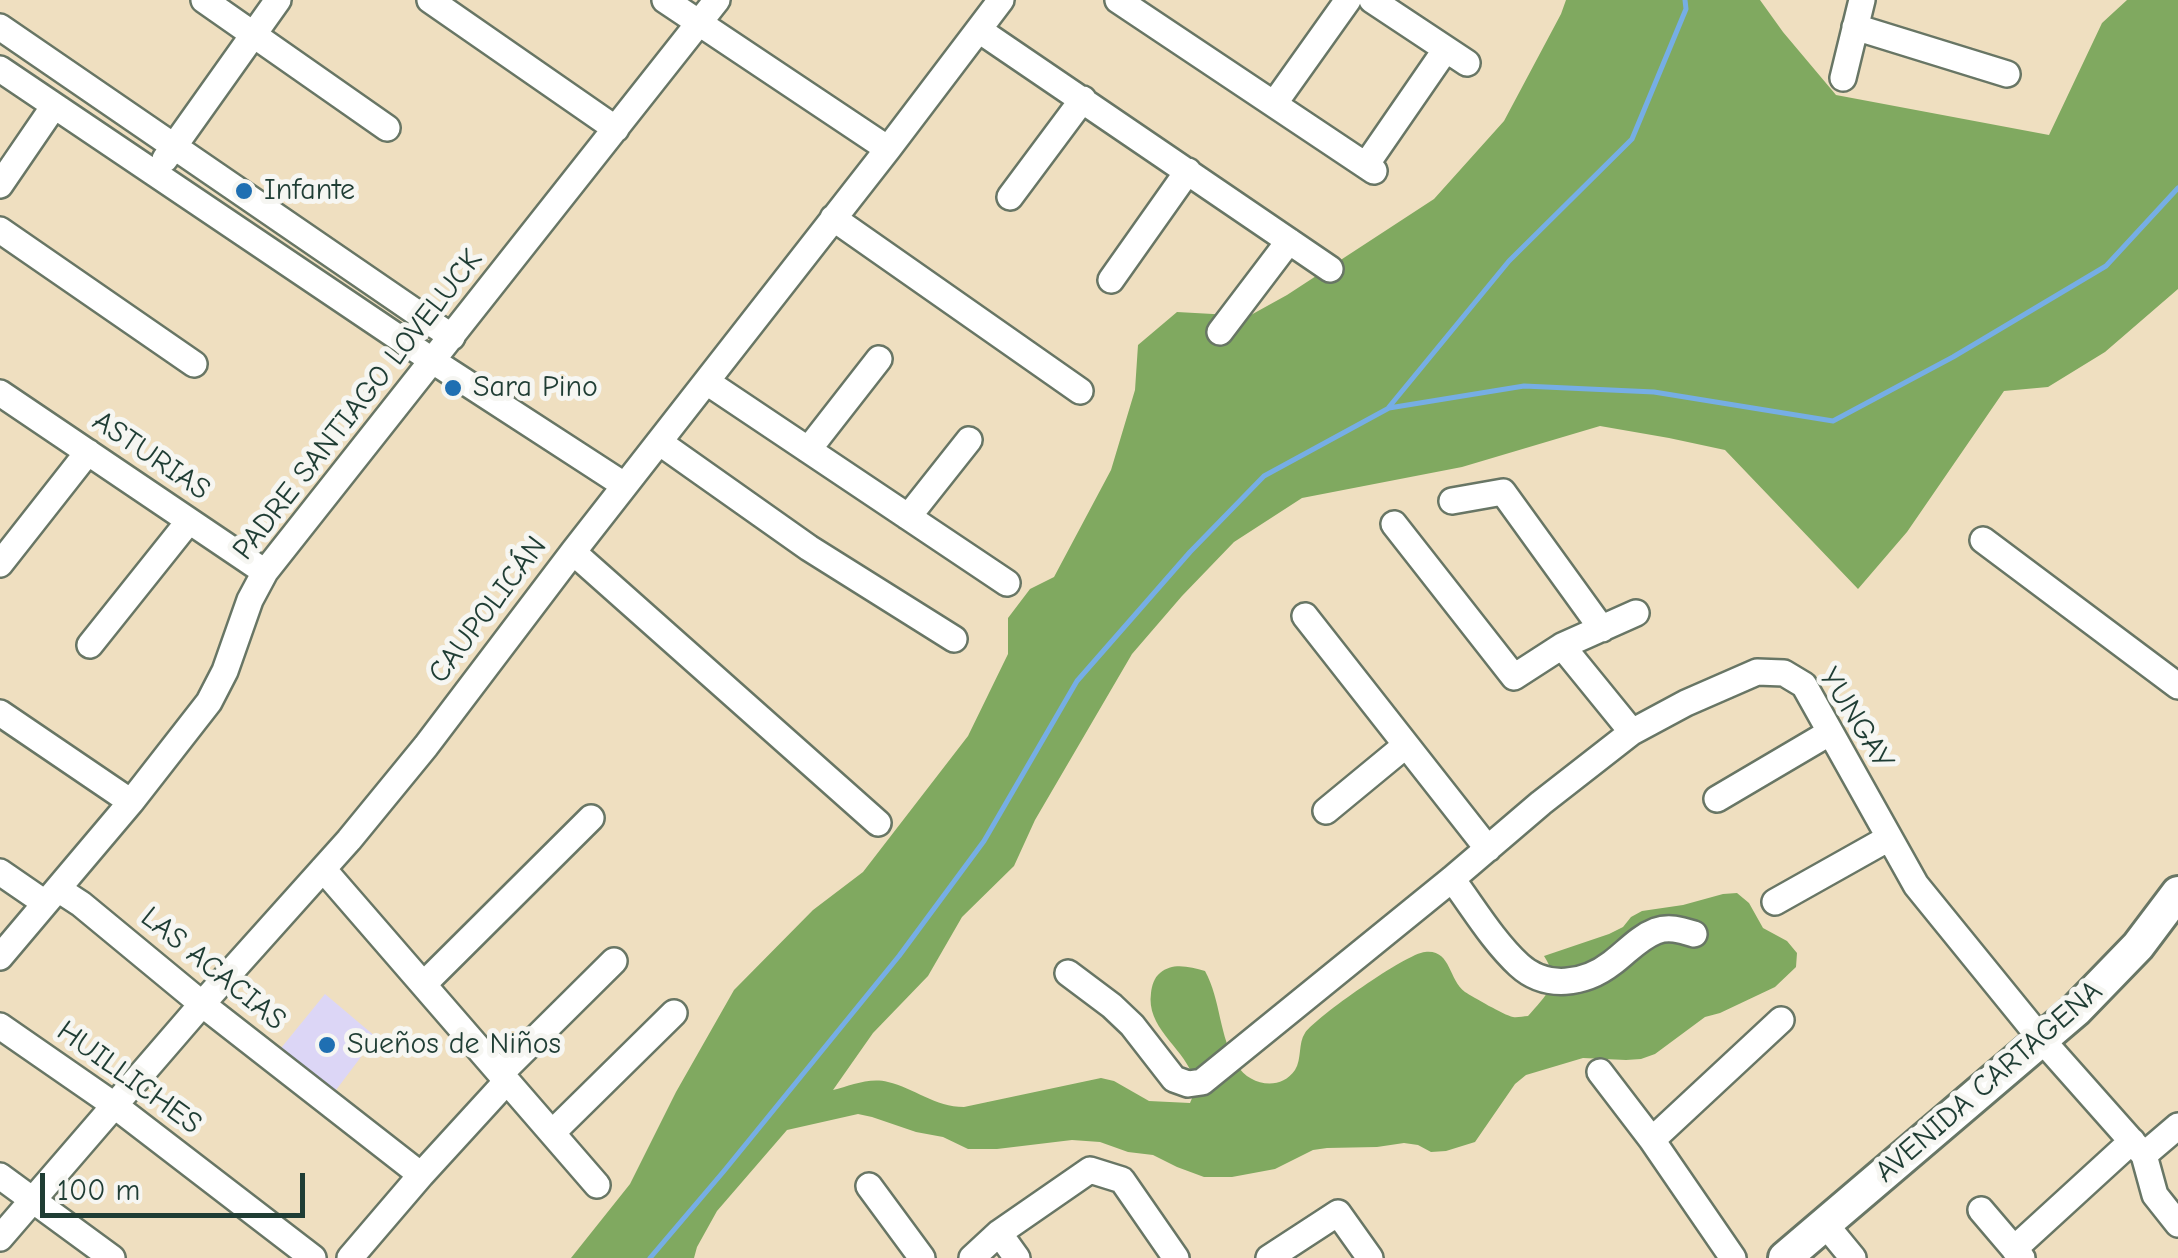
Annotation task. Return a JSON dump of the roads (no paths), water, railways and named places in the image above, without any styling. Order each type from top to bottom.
[{"type":"main road","name":"AVENIDA CARTAGENA","points":[[1785,1258],[2100,988],[2178,893]]},
{"type":"street","points":[[204,0],[387,128]]},
{"type":"street","points":[[155,175],[278,0]]},
{"type":"street","points":[[430,0],[616,130]]},
{"type":"street","points":[[665,0],[888,149]]},
{"type":"street","name":"PADRE SANTIAGO LOVELUCK","points":[[0,956],[131,802],[209,702],[265,572],[717,0]]},
{"type":"street","name":"CAUPOLICÁN","points":[[0,1238],[426,746],[1001,0]]},
{"type":"street","points":[[1118,0],[1370,168],[1456,56],[1372,0]]},
{"type":"street","points":[[1274,104],[1348,0]]},
{"type":"street","points":[[1843,78],[1862,0]]},
{"type":"street","points":[[0,27],[452,338]]},
{"type":"street","points":[[1855,27],[2007,74]]},
{"type":"street","points":[[979,30],[1330,269]]},
{"type":"street","points":[[0,69],[624,486]]},
{"type":"street","points":[[1010,197],[1083,99]]},
{"type":"street","points":[[0,184],[54,106]]},
{"type":"street","points":[[1110,280],[1188,171]]},
{"type":"street","points":[[833,218],[1080,391]]},
{"type":"street","points":[[0,230],[194,364]]},
{"type":"street","points":[[1220,332],[1290,241]]},
{"type":"street","points":[[808,450],[878,359]]},
{"type":"street","points":[[707,382],[1007,583]]},
{"type":"street","name":"ASTURIAS","points":[[0,393],[265,572]]},
{"type":"street","points":[[908,517],[969,440]]},
{"type":"street","points":[[659,442],[810,548],[954,640]]},
{"type":"street","points":[[0,564],[88,452]]},
{"type":"street","points":[[1452,501],[1503,492],[1602,629]]},
{"type":"street","points":[[90,645],[189,521]]},
{"type":"street","points":[[1394,524],[1514,677],[1562,646],[1636,613]]},
{"type":"street","points":[[1983,540],[2178,686]]},
{"type":"street","points":[[572,552],[878,823]]},
{"type":"street","points":[[1306,616],[1488,849]]},
{"type":"street","points":[[1562,646],[1632,732]]},
{"type":"street","name":"YUNGAY","points":[[1068,973],[1122,1016],[1174,1079],[1195,1084],[1209,1079],[1632,732],[1757,672],[1784,673],[1804,685],[1916,885],[2042,1040],[2138,1148],[2155,1195],[2178,1224]]},
{"type":"street","points":[[0,713],[131,802]]},
{"type":"street","points":[[1716,799],[1829,732]]},
{"type":"street","points":[[1326,811],[1406,745]]},
{"type":"street","points":[[424,984],[591,818]]},
{"type":"street","points":[[1774,902],[1889,838]]},
{"type":"street","points":[[323,868],[597,1185]]},
{"type":"street","name":"LAS ACACIAS","points":[[0,872],[51,896],[81,904],[421,1175]]},
{"type":"street","points":[[1452,879],[1521,968],[1560,984],[1588,977],[1611,965],[1634,943],[1658,930],[1675,928],[1694,934]]},
{"type":"street","points":[[350,1258],[504,1077],[614,960]]},
{"type":"street","points":[[552,1132],[674,1013]]},
{"type":"street","points":[[1652,1140],[1781,1020]]},
{"type":"street","name":"HUILLICHES","points":[[0,1026],[114,1105],[314,1258]]},
{"type":"street","points":[[1600,1072],[1734,1258]]},
{"type":"street","points":[[1981,1210],[2018,1254],[2138,1148],[2178,1126]]},
{"type":"street","points":[[972,1258],[999,1234],[1090,1170],[1122,1180],[1176,1258]]},
{"type":"street","points":[[0,1176],[109,1257]]},
{"type":"street","points":[[869,1186],[922,1258]]},
{"type":"street","points":[[1269,1258],[1338,1213],[1370,1258]]},
{"type":"street","points":[[1825,1224],[1853,1258]]},
{"type":"street","points":[[999,1234],[1017,1258]]},
{"type":"waterway","points":[[1389,407],[1509,261],[1632,139],[1686,9],[1685,0]]},
{"type":"waterway","points":[[650,1258],[899,956],[984,841],[1077,681],[1190,552],[1264,476],[1389,408],[1524,386],[1654,392],[1833,421],[1953,357],[2106,266],[2178,188]]},
{"type":"place","name":"Infante","points":[[244,191]]},
{"type":"place","name":"Sara Pino","points":[[453,388]]},
{"type":"place","name":"Sueños de Niños","points":[[327,1045]]}]
